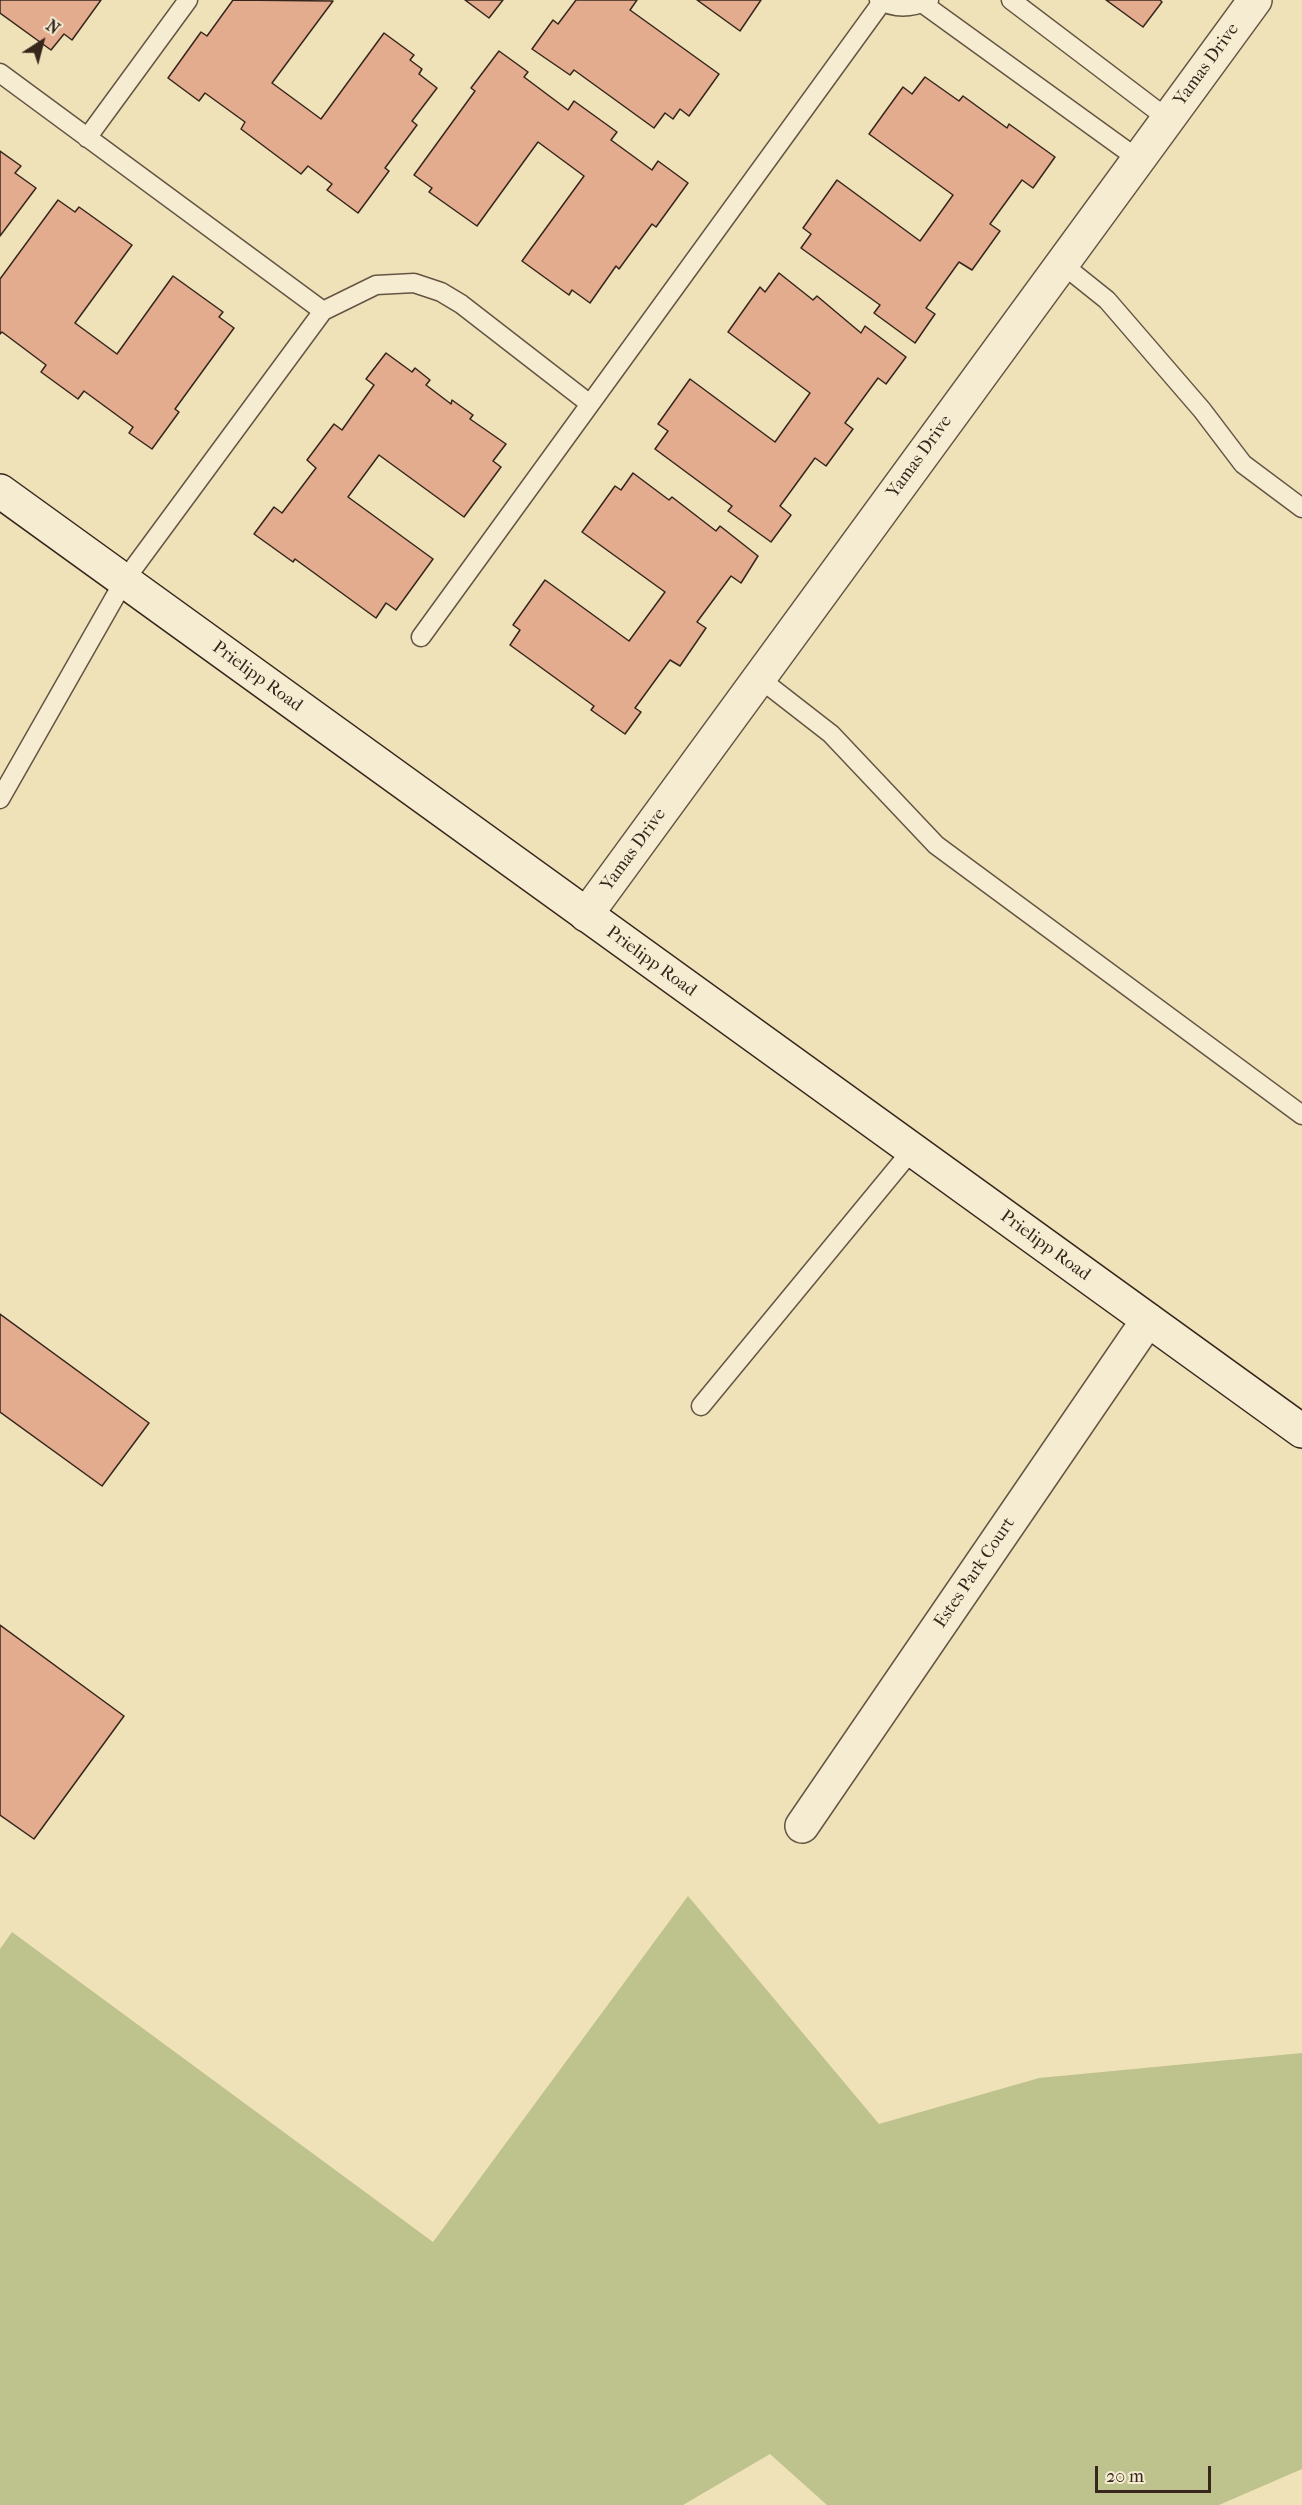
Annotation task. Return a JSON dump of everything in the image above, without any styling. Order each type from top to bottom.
[{"type":"street","name":"Yamas Drive","points":[[586,915],[1255,0]]},
{"type":"street","name":"Prielipp Road","points":[[0,491],[1302,1431]]},
{"type":"street","name":"Estes Park Court","points":[[802,1826],[1148,1320]]},
{"type":"lane","points":[[87,138],[188,0]]},
{"type":"lane","points":[[1011,0],[1168,119]]},
{"type":"lane","points":[[421,637],[880,1],[898,6],[925,2],[1138,159]]},
{"type":"lane","points":[[0,73],[323,311]]},
{"type":"lane","points":[[1062,264],[1107,300],[1202,410],[1243,465],[1302,508]]},
{"type":"lane","points":[[0,799],[124,581],[323,311],[376,285],[414,283],[441,292],[461,304],[590,404]]},
{"type":"lane","points":[[759,678],[831,734],[936,845],[1302,1115]]},
{"type":"lane","points":[[701,1406],[912,1150]]},
{"type":"green space","points":[[688,1896],[879,2124],[1039,2078],[1302,2053],[1302,2469],[1219,2505],[827,2505],[770,2454],[683,2505],[0,2505],[0,1949],[12,1932],[433,2242]]},
{"type":"building","points":[[0,0],[101,0],[72,40],[64,34],[51,50],[0,13]]},
{"type":"building","points":[[233,0],[333,1],[272,83],[321,119],[384,33],[414,55],[410,60],[422,69],[419,74],[437,88],[412,121],[417,125],[385,168],[389,171],[358,213],[327,190],[332,184],[308,166],[301,174],[241,129],[245,122],[205,93],[199,101],[168,78],[201,32],[207,36]]},
{"type":"building","points":[[465,0],[503,0],[489,18]]},
{"type":"building","points":[[576,0],[637,0],[630,10],[719,74],[689,116],[680,109],[673,119],[665,113],[654,128],[574,70],[570,75],[532,49],[553,20],[558,24]]},
{"type":"building","points":[[697,0],[761,0],[740,31]]},
{"type":"building","points":[[1106,0],[1160,0],[1162,2],[1143,27]]},
{"type":"building","points":[[499,51],[528,72],[524,77],[568,110],[574,101],[617,132],[611,140],[652,170],[658,161],[688,183],[656,227],[652,224],[619,269],[616,266],[590,303],[572,290],[569,295],[522,261],[584,176],[538,142],[477,226],[429,192],[432,188],[414,175],[475,91],[471,88]]},
{"type":"building","points":[[925,77],[959,101],[963,96],[1007,128],[1009,124],[1055,157],[1033,188],[1022,180],[990,224],[1000,231],[972,270],[959,262],[926,308],[935,314],[915,343],[874,313],[880,305],[801,248],[811,234],[803,228],[837,180],[920,241],[953,195],[869,134],[903,87],[912,94]]},
{"type":"building","points":[[0,151],[21,166],[15,173],[36,188],[0,236]]},
{"type":"building","points":[[58,200],[75,212],[79,207],[132,245],[75,323],[117,354],[173,276],[223,312],[219,317],[234,328],[175,409],[179,412],[152,449],[129,433],[133,427],[84,391],[78,399],[41,372],[46,365],[2,332],[0,334],[0,279]]},
{"type":"building","points":[[779,273],[813,300],[817,296],[861,333],[865,326],[906,357],[886,384],[878,378],[845,423],[853,429],[826,466],[815,458],[780,506],[791,515],[771,542],[728,511],[732,506],[655,449],[668,431],[658,424],[690,379],[775,442],[810,393],[728,332],[760,287],[765,292]]},
{"type":"building","points":[[386,353],[412,372],[415,368],[430,380],[426,385],[451,404],[452,400],[473,415],[470,419],[506,444],[493,461],[501,467],[464,517],[379,455],[348,497],[433,559],[396,610],[386,603],[376,618],[295,559],[293,562],[254,534],[274,507],[282,513],[316,468],[307,460],[334,424],[342,430],[374,385],[366,379]]},
{"type":"building","points":[[633,473],[669,500],[672,497],[716,531],[720,526],[758,556],[741,583],[731,576],[697,622],[706,628],[680,666],[670,660],[635,708],[641,712],[625,734],[591,710],[594,706],[510,645],[520,630],[513,625],[545,580],[629,641],[665,592],[582,532],[615,486],[621,490]]},
{"type":"building","points":[[0,1314],[149,1423],[102,1486],[0,1412]]},
{"type":"building","points":[[0,1625],[124,1716],[34,1839],[0,1815]]}]
